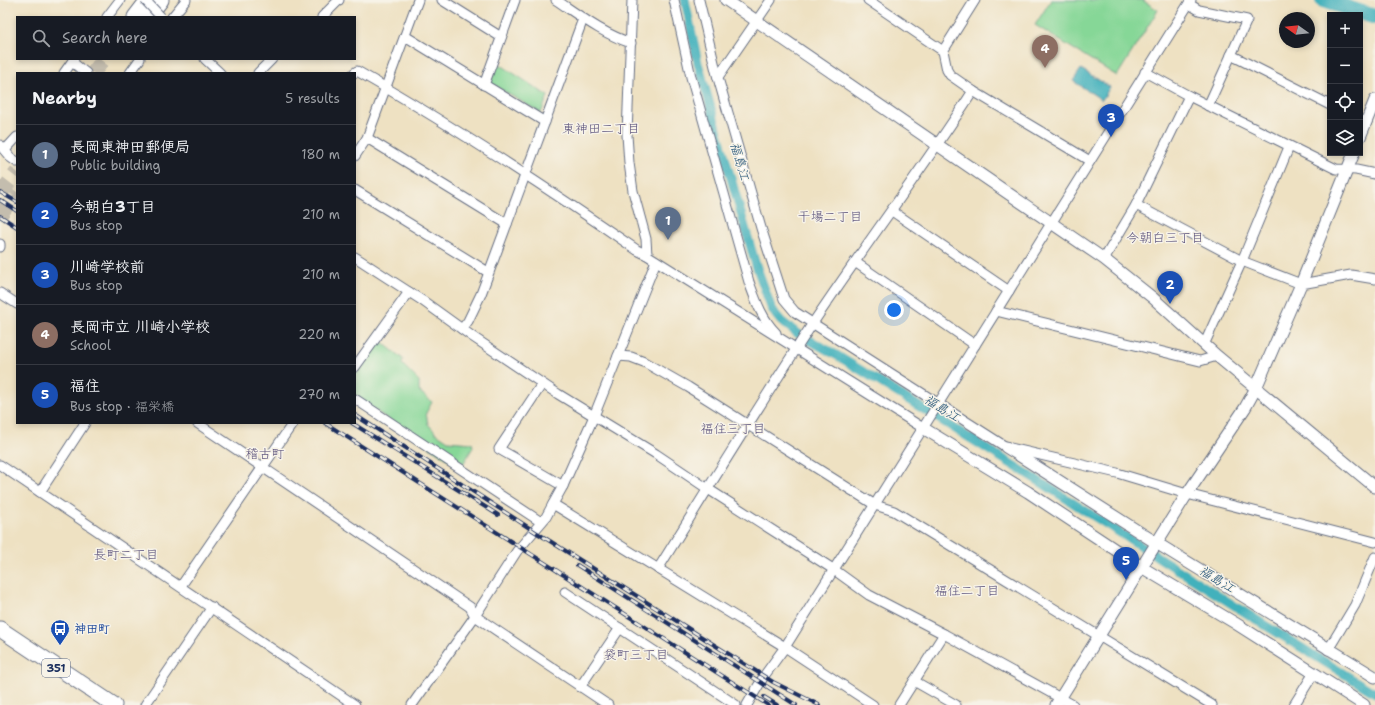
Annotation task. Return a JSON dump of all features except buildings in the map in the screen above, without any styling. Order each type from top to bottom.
[{"type":"highway","points":[[136,16],[147,0]]},
{"type":"highway","points":[[149,16],[161,0]]},
{"type":"highway","name":"351","points":[[0,629],[114,705]]},
{"type":"street","points":[[108,16],[120,0]]},
{"type":"street","points":[[147,0],[160,16]]},
{"type":"street","points":[[173,16],[186,0]]},
{"type":"street","points":[[323,16],[338,0]]},
{"type":"street","points":[[356,154],[367,138],[418,0]]},
{"type":"street","points":[[442,0],[501,37]]},
{"type":"street","points":[[484,85],[515,0]]},
{"type":"street","points":[[556,0],[583,19],[617,39],[631,43]]},
{"type":"street","points":[[632,0],[627,136],[633,191],[646,239],[647,255]]},
{"type":"street","points":[[674,0],[691,77],[749,282],[765,320],[786,343]]},
{"type":"street","points":[[699,0],[718,77],[761,228],[784,299],[795,312],[811,327],[936,407],[1006,447],[1157,545],[1375,678]]},
{"type":"street","points":[[726,0],[1104,259],[1153,298],[1204,345],[1375,487]]},
{"type":"street","points":[[718,77],[771,0]]},
{"type":"street","points":[[868,0],[943,51],[947,70],[950,75],[973,91],[1090,161]]},
{"type":"street","points":[[943,51],[975,0]]},
{"type":"street","points":[[747,705],[764,676],[785,647],[833,569],[875,505],[1190,2],[1199,10],[1247,20],[1208,106]]},
{"type":"street","points":[[462,329],[476,305],[526,175],[583,19]]},
{"type":"street","points":[[405,36],[545,122]]},
{"type":"street","points":[[1231,55],[1327,103]]},
{"type":"street","points":[[131,72],[139,60]]},
{"type":"street","points":[[206,60],[219,72]]},
{"type":"street","points":[[259,72],[271,60]]},
{"type":"street","points":[[65,72],[73,61],[85,72]]},
{"type":"street","points":[[355,72],[357,70],[386,87],[504,160],[637,250],[786,343],[798,347],[1364,705]]},
{"type":"street","points":[[1145,72],[1208,106],[1336,169],[1375,174]]},
{"type":"street","points":[[658,569],[747,425],[811,327],[938,145],[973,91]]},
{"type":"street","points":[[1104,259],[1136,205],[1189,96]]},
{"type":"street","points":[[1363,121],[1375,100]]},
{"type":"street","points":[[16,138],[3,148],[10,157],[16,161]]},
{"type":"street","points":[[367,138],[507,224]]},
{"type":"street","points":[[1204,345],[1242,261],[1289,147]]},
{"type":"street","points":[[1058,701],[1157,545],[1187,494],[1245,408],[1256,388],[1301,284],[1353,156]]},
{"type":"street","points":[[356,191],[488,272]]},
{"type":"street","points":[[1136,205],[1242,261],[1301,284],[1351,275],[1375,280]]},
{"type":"street","points":[[892,210],[1009,290]]},
{"type":"street","points":[[356,258],[409,292],[542,384],[656,454],[833,569],[869,595],[944,634],[1058,701],[1073,705]]},
{"type":"street","points":[[412,705],[475,616],[517,551],[546,517],[563,486],[594,416],[656,261]]},
{"type":"street","points":[[855,262],[975,345]]},
{"type":"street","points":[[356,366],[409,292]]},
{"type":"street","points":[[0,294],[16,303]]},
{"type":"street","points":[[996,311],[1200,361],[1217,356]]},
{"type":"street","points":[[618,356],[631,357],[644,362],[688,387],[875,505],[894,511],[1212,705]]},
{"type":"street","points":[[542,384],[499,449],[563,486]]},
{"type":"street","points":[[356,400],[541,522]]},
{"type":"street","points":[[40,492],[85,424]]},
{"type":"street","points":[[198,424],[470,607],[475,616],[608,705]]},
{"type":"street","points":[[181,586],[292,424]]},
{"type":"street","points":[[1006,447],[1117,473],[1187,494],[1375,542]]},
{"type":"street","points":[[0,465],[355,705]]},
{"type":"street","points":[[553,504],[785,647],[873,705]]},
{"type":"street","points":[[1328,650],[1355,605],[1375,556]]},
{"type":"street","points":[[565,592],[736,705]]},
{"type":"street","points":[[145,705],[212,608]]},
{"type":"street","points":[[580,687],[620,628]]},
{"type":"street","points":[[899,705],[944,634]]},
{"type":"street","points":[[1294,705],[1314,673]]},
{"type":"street","points":[[914,681],[956,705]]},
{"type":"green space","points":[[1051,0],[1142,0],[1158,10],[1117,76],[1035,25]]},
{"type":"green space","points":[[498,63],[548,96],[541,113],[490,83]]},
{"type":"green space","points":[[378,339],[403,359],[402,364],[419,381],[419,391],[432,402],[426,413],[428,424],[436,433],[448,441],[472,443],[473,447],[461,468],[356,398],[356,371]]},
{"type":"water","points":[[1081,69],[1110,87],[1102,100],[1073,81]]},
{"type":"waterway","name":"福島江","points":[[685,0],[698,63],[755,262],[771,307],[781,321],[797,333],[838,356],[1375,693]]},
{"type":"waterway","points":[[1323,0],[1375,17]]},
{"type":"tunnel","points":[[94,72],[103,60]]},
{"type":"tunnel","points":[[0,194],[16,173]]},
{"type":"tunnel","points":[[0,215],[16,193]]},
{"type":"railway","points":[[0,192],[16,201]]},
{"type":"railway","points":[[0,200],[16,210]]},
{"type":"railway","points":[[0,216],[16,226]]},
{"type":"railway","points":[[356,416],[534,531],[773,682],[819,705]]},
{"type":"railway","points":[[327,424],[768,705]]},
{"type":"railway","points":[[354,424],[498,515]]},
{"type":"railway","points":[[577,565],[796,705]]},
{"type":"railway","points":[[764,697],[777,705]]},
{"type":"place","name":"長岡市立 川崎小学校","points":[[1045,68]]},
{"type":"place","name":"川崎学校前","points":[[1111,137]]},
{"type":"place","name":"長岡東神田郵便局","points":[[668,240]]},
{"type":"place","name":"今朝白3丁目","points":[[1170,304]]},
{"type":"place","name":"福住","points":[[1126,580]]},
{"type":"place","name":"神田町","points":[[60,646]]},
{"type":"district","name":"東神田二丁目","points":[[601,128]]},
{"type":"district","name":"干場二丁目","points":[[830,216]]},
{"type":"district","name":"今朝白三丁目","points":[[1165,237]]},
{"type":"district","name":"福住三丁目","points":[[733,428]]},
{"type":"district","name":"稽古町","points":[[265,453]]},
{"type":"district","name":"長町二丁目","points":[[126,554]]},
{"type":"district","name":"福住二丁目","points":[[967,590]]},
{"type":"district","name":"袋町三丁目","points":[[636,654]]}]
